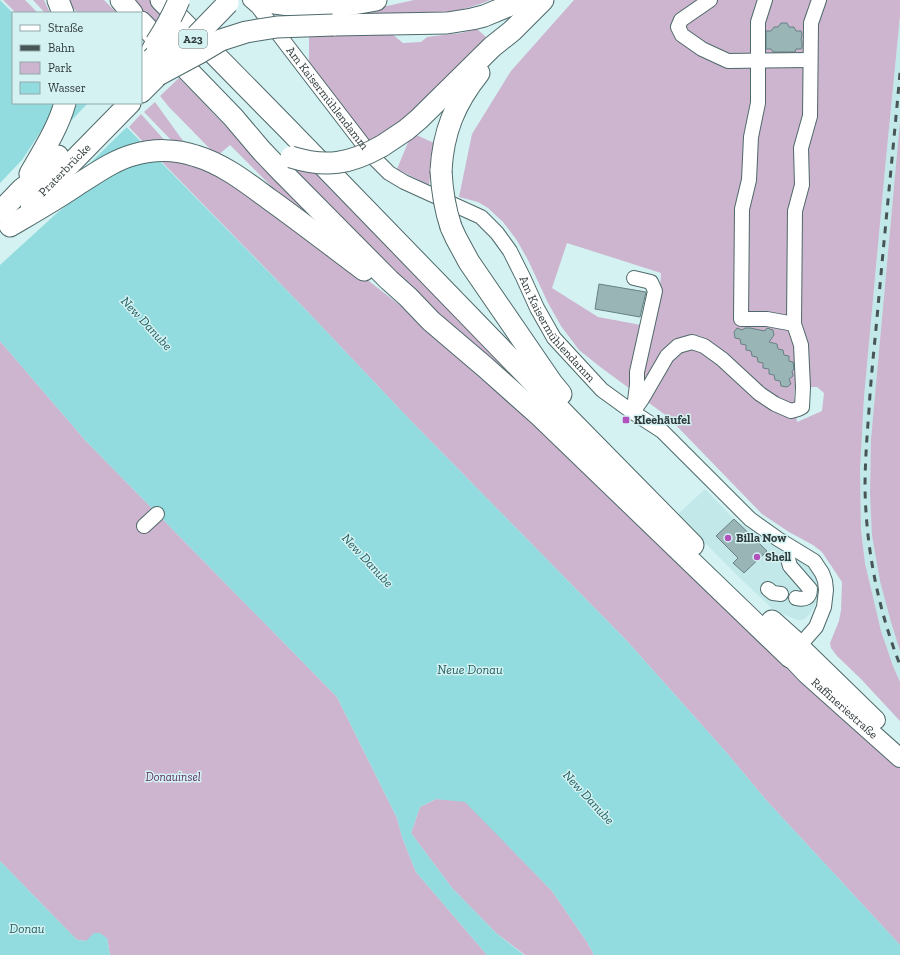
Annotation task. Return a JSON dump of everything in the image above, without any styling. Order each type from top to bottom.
[{"type":"highway","points":[[58,0],[63,12]]},
{"type":"highway","points":[[161,0],[715,567],[795,652]]},
{"type":"highway","points":[[147,72],[156,43],[166,28],[179,0]]},
{"type":"highway","name":"A23","points":[[142,89],[147,72],[210,0]]},
{"type":"highway","name":"A23","points":[[147,72],[231,0]]},
{"type":"highway","points":[[260,0],[293,5],[332,16],[447,23],[484,16],[519,0]]},
{"type":"highway","points":[[147,72],[199,53],[221,40],[246,32],[332,16],[355,4],[376,0]]},
{"type":"highway","points":[[233,117],[281,152],[292,156],[324,164],[357,158],[382,146],[406,130],[419,119],[492,47],[512,31],[543,0]]},
{"type":"highway","points":[[142,23],[233,117],[280,170],[431,321]]},
{"type":"highway","points":[[512,31],[460,101],[447,132],[444,143],[441,171],[443,193],[448,216],[456,238],[469,262],[552,383],[613,463]]},
{"type":"highway","points":[[22,189],[53,133],[66,104]]},
{"type":"highway","name":"Praterbrücke","points":[[3,225],[22,189],[40,175],[109,104]]},
{"type":"highway","name":"Praterbrücke","points":[[3,225],[129,104]]},
{"type":"highway","points":[[3,225],[77,186],[101,169],[118,160],[133,155],[147,152],[172,151],[184,152],[209,160],[246,182],[286,211],[431,321],[540,416],[795,652]]},
{"type":"main road","name":"Raffineriestraße","points":[[795,652],[900,745]]},
{"type":"main road","name":"Raffineriestraße","points":[[795,652],[806,674],[900,758]]},
{"type":"street","name":"Am Kaisermühlendamm","points":[[250,0],[258,7],[367,150],[389,173],[404,182],[481,216],[497,233],[510,251],[537,308],[554,338],[602,390],[662,431],[750,519],[778,539],[814,561],[822,573],[825,581],[826,590],[824,607],[816,628],[795,652]]},
{"type":"street","points":[[710,0],[681,20],[678,28],[682,35],[702,49],[728,62],[810,60]]},
{"type":"street","points":[[765,0],[758,22],[758,103],[751,137],[749,180],[742,209],[741,319],[767,318],[794,324]]},
{"type":"street","points":[[633,412],[668,356],[678,346],[692,342],[704,346],[722,359],[760,394],[775,404],[791,411],[802,407],[803,386],[801,345],[794,324],[795,211],[802,185],[801,148],[810,116],[811,23],[819,0]]},
{"type":"street","points":[[633,412],[637,385],[637,372],[655,291],[651,282],[634,278]]},
{"type":"street","points":[[144,526],[157,514]]},
{"type":"street","points":[[788,559],[790,566],[810,588],[810,594],[806,598],[796,598]]},
{"type":"shaded area","points":[[900,16],[900,121],[871,439],[870,493],[891,622],[900,651],[900,682],[881,631],[865,563],[861,530],[860,470],[864,397]]},
{"type":"shaded area","name":"Shell","points":[[705,489],[734,519],[806,564],[810,569],[816,579],[818,598],[810,614],[806,618],[798,620],[776,612],[677,515]]},
{"type":"green space","points":[[3,0],[25,0],[37,12],[15,12]]},
{"type":"green space","points":[[33,0],[44,0],[50,12],[44,12]]},
{"type":"green space","points":[[69,0],[104,0],[116,12],[77,12],[72,7]]},
{"type":"green space","points":[[133,0],[155,0],[163,8],[154,25],[149,17]]},
{"type":"green space","points":[[414,0],[490,0],[474,6],[443,13],[410,16],[361,17],[361,11]]},
{"type":"green space","points":[[574,0],[900,0],[900,16],[864,397],[860,470],[861,530],[865,563],[881,631],[900,682],[900,721],[831,648],[830,643],[839,621],[841,610],[842,582],[822,552],[762,514],[668,417],[579,350],[561,326],[548,303],[528,260],[516,239],[503,222],[488,208],[478,202],[459,197],[472,134],[511,71]],"holes":[[[567,243],[661,273],[659,308],[652,327],[598,317],[552,288]],[[795,387],[817,387],[824,393],[822,411],[797,422],[794,396]]]},
{"type":"green space","points":[[477,29],[486,37],[401,122],[384,136],[367,141],[309,61],[309,36],[392,34],[403,43],[421,42],[427,37],[461,33]]},
{"type":"green space","points":[[179,78],[344,248],[302,217],[230,145],[217,156],[169,107],[160,96]]},
{"type":"green space","points":[[155,102],[186,145],[174,143],[144,112]]},
{"type":"green space","points":[[141,114],[167,143],[146,145],[129,127]]},
{"type":"green space","points":[[900,121],[900,651],[880,581],[872,535],[870,493],[871,439]]},
{"type":"green space","points":[[412,133],[434,143],[429,185],[397,169]]},
{"type":"green space","points":[[169,161],[186,163],[202,168],[228,182],[365,278],[442,338],[900,763],[900,945],[766,800],[726,752],[627,641],[411,421],[307,311],[162,162]]},
{"type":"green space","points":[[287,166],[304,172],[324,174],[655,517],[392,276]]},
{"type":"green space","name":"Donauinsel","points":[[0,341],[85,440],[337,697],[397,818],[402,837],[416,872],[487,955],[110,955],[107,938],[86,941],[77,940],[0,861]]},
{"type":"green space","points":[[436,799],[465,801],[552,891],[587,942],[594,955],[525,955],[496,933],[452,888],[411,833],[420,807]]},
{"type":"water","name":"Neue Donau","points":[[0,0],[12,12],[12,104],[104,104],[307,311],[411,421],[627,641],[726,752],[766,800],[900,945],[900,955],[594,955],[587,942],[552,891],[465,802],[436,799],[420,807],[411,833],[452,888],[496,933],[524,955],[487,955],[416,872],[402,837],[397,818],[337,697],[85,440],[0,341]]},
{"type":"water","name":"Donau","points":[[0,861],[77,940],[86,941],[94,933],[100,933],[107,938],[110,955],[0,955]]},
{"type":"pier","points":[[56,104],[66,126],[87,104],[107,104],[128,126],[83,170],[105,160],[163,161],[152,161],[122,169],[89,187],[57,213],[0,265],[0,183],[22,160],[45,125]]},
{"type":"building","points":[[781,23],[787,23],[789,27],[794,27],[796,31],[801,31],[801,49],[796,49],[795,52],[773,52],[771,49],[766,49],[766,31],[771,31],[774,27],[778,27]]},
{"type":"building","points":[[599,284],[646,292],[640,317],[595,309]]},
{"type":"building","points":[[737,328],[742,330],[745,328],[750,328],[765,331],[767,328],[773,330],[774,335],[769,342],[777,344],[778,349],[783,350],[784,355],[789,356],[789,361],[793,362],[793,376],[789,379],[791,384],[787,387],[781,386],[780,381],[775,380],[774,375],[769,374],[769,369],[763,368],[763,363],[758,362],[757,357],[752,356],[751,351],[746,350],[746,345],[741,344],[740,339],[735,338],[734,332]]},
{"type":"building","points":[[734,519],[767,551],[744,573],[733,563],[738,558],[716,536]]},
{"type":"railway","points":[[900,73],[871,384],[866,449],[865,488],[868,533],[875,578],[885,622],[900,665]]},
{"type":"place","name":"Kleehäufel","points":[[626,420]]},
{"type":"place","name":"Billa Now","points":[[728,538]]},
{"type":"place","name":"Shell","points":[[757,557]]},
{"type":"water label","name":"New Danube","points":[[147,323]]},
{"type":"water label","name":"New Danube","points":[[368,560]]},
{"type":"water label","name":"New Danube","points":[[589,797]]}]
